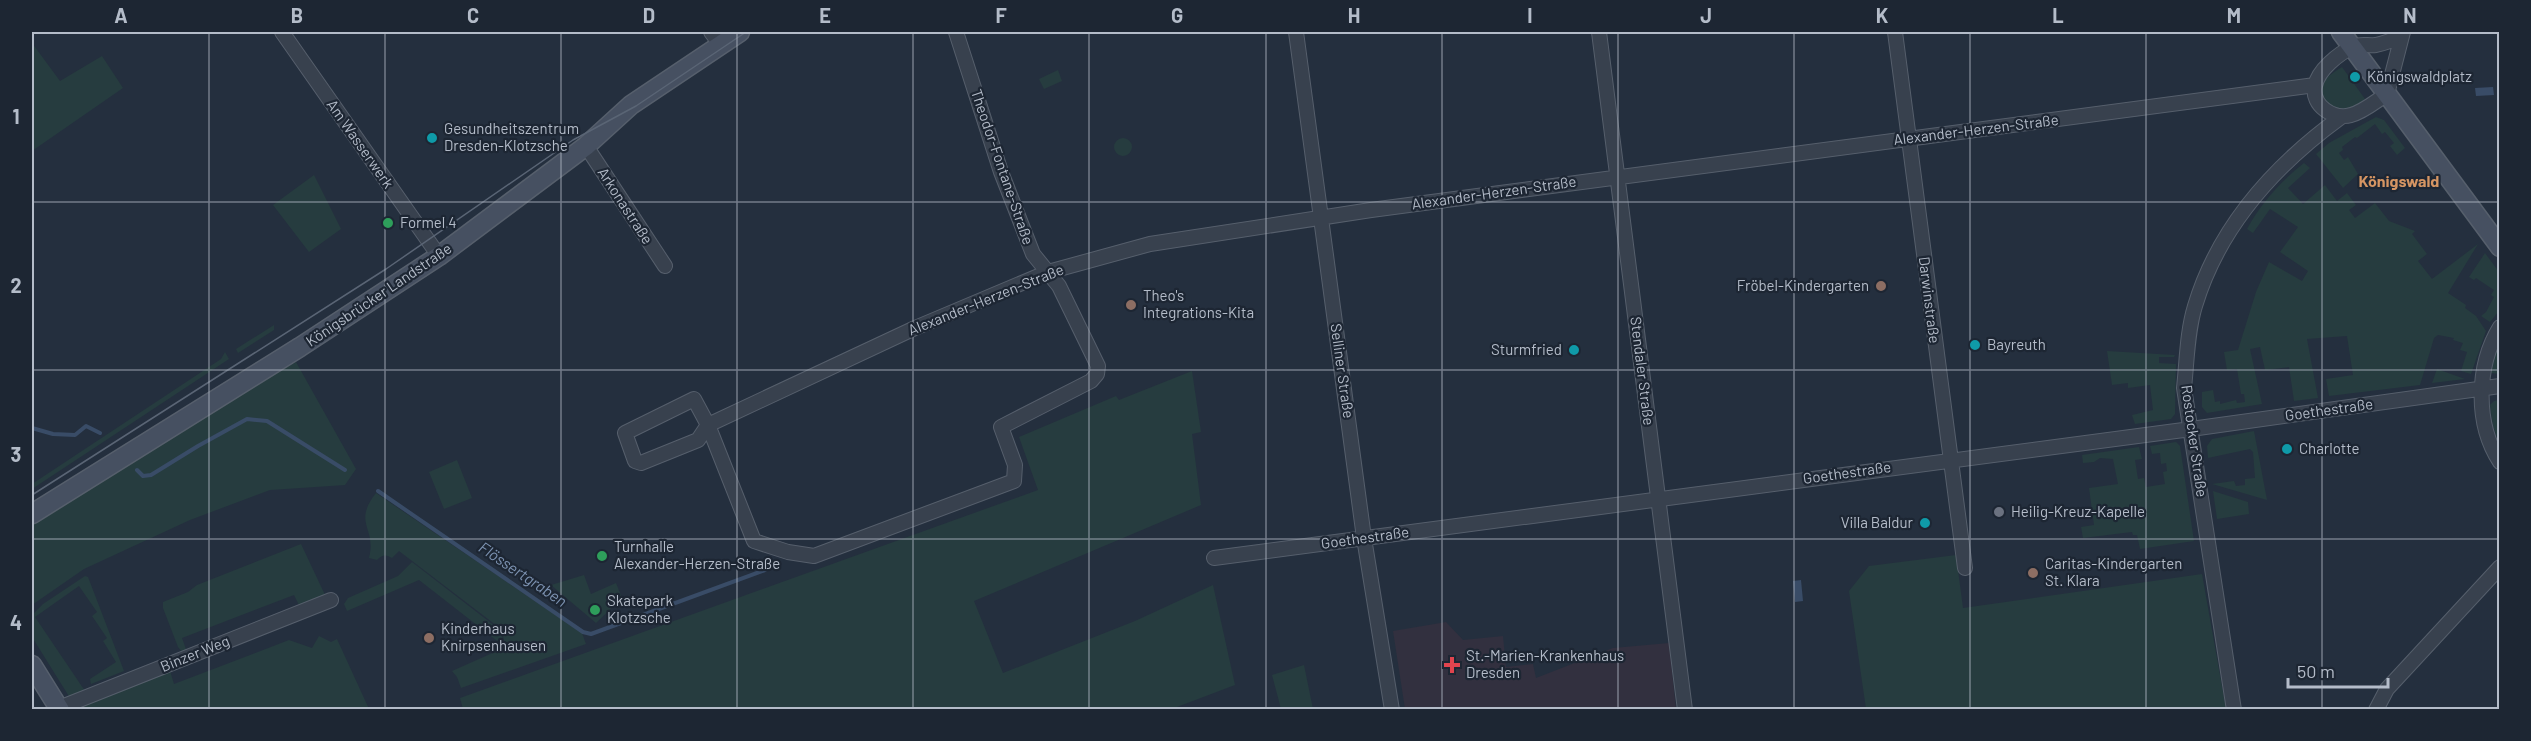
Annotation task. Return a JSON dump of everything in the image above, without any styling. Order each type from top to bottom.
[{"type":"main road","name":"Königsbrücker Landstraße","points":[[32,514],[300,347],[439,256],[586,146],[631,105],[716,38],[740,32]]},
{"type":"main road","points":[[2341,32],[2499,247]]},
{"type":"main road","points":[[32,664],[59,709]]},
{"type":"street","name":"Am Wasserwerk","points":[[283,32],[439,256]]},
{"type":"street","name":"Theodor-Fontane-Straße","points":[[814,556],[1014,481],[1015,465],[1001,427],[1091,381],[1097,374],[1096,362],[1059,286],[1033,254],[1001,172],[956,32]]},
{"type":"street","name":"Selliner Straße","points":[[1296,32],[1364,538],[1392,710]]},
{"type":"street","name":"Stendaler Straße","points":[[1599,32],[1685,710]]},
{"type":"street","name":"Darwinstraße","points":[[1895,32],[1965,568]]},
{"type":"street","points":[[2403,34],[2387,94],[2353,115],[2341,117],[2326,112],[2319,103],[2315,85],[2320,74],[2329,64],[2353,47],[2389,42],[2403,34]]},
{"type":"street","name":"Alexander-Herzen-Straße","points":[[814,556],[788,552],[754,541],[708,425],[694,399],[625,433],[635,461],[641,463],[698,440],[708,425],[915,328],[1048,272],[1150,244],[1321,217],[1618,176],[2315,85]]},
{"type":"street","name":"Rostocker Straße","points":[[2234,710],[2184,388],[2188,340],[2195,306],[2224,238],[2262,185],[2323,130],[2341,117]]},
{"type":"street","name":"Arkonastraße","points":[[586,146],[665,266]]},
{"type":"street","points":[[2499,327],[2487,358],[2480,389],[2483,420],[2499,462]]},
{"type":"street","name":"Goethestraße","points":[[1214,558],[2499,386]]},
{"type":"street","points":[[2376,710],[2387,689],[2499,567]]},
{"type":"street","name":"Binzer Weg","points":[[59,709],[332,600]]},
{"type":"shaded area","name":"St.-Marien-Krankenhaus Dresden","points":[[1446,622],[1463,640],[1503,636],[1506,667],[1533,664],[1536,678],[1613,648],[1669,643],[1676,709],[1405,709],[1393,631]]},
{"type":"green space","points":[[32,43],[60,81],[102,56],[123,88],[32,151]]},
{"type":"green space","points":[[2342,67],[2365,99],[2343,110],[2332,107],[2322,94],[2324,82]]},
{"type":"green space","points":[[1058,70],[1062,81],[1044,89],[1039,79]]},
{"type":"green space","points":[[2376,117],[2384,120],[2405,148],[2397,155],[2390,146],[2394,143],[2385,132],[2382,134],[2375,124],[2342,147],[2343,150],[2339,153],[2344,160],[2348,157],[2358,174],[2343,188],[2316,154],[2329,143]]},
{"type":"green space","points":[[1123,138],[1129,141],[1132,147],[1129,153],[1123,156],[1117,153],[1114,147],[1117,141]]},
{"type":"green space","points":[[2304,163],[2310,168],[2288,188],[2303,204],[2325,185],[2337,201],[2347,193],[2356,205],[2349,210],[2355,218],[2375,203],[2389,221],[2415,231],[2412,234],[2427,254],[2418,261],[2432,279],[2478,244],[2448,293],[2466,305],[2465,308],[2476,316],[2486,331],[2471,374],[2461,371],[2467,352],[2460,350],[2463,343],[2453,340],[2454,338],[2438,335],[2434,338],[2420,385],[2329,396],[2326,379],[2353,375],[2347,336],[2307,339],[2318,398],[2294,401],[2289,367],[2265,370],[2260,347],[2250,349],[2262,404],[2207,413],[2202,407],[2202,392],[2213,390],[2215,402],[2220,401],[2220,404],[2236,400],[2237,403],[2245,402],[2244,394],[2241,394],[2237,369],[2227,370],[2224,352],[2238,350],[2256,292],[2269,262],[2302,281],[2308,271],[2280,252],[2298,227],[2270,209],[2253,233],[2247,229],[2272,193]]},
{"type":"green space","points":[[314,175],[341,229],[309,252],[273,205]]},
{"type":"green space","points":[[2485,253],[2499,272],[2499,311],[2490,322],[2481,316],[2486,312],[2494,297],[2491,295],[2494,290],[2476,278],[2474,280],[2469,277]]},
{"type":"green space","points":[[274,325],[274,330],[238,353],[236,349]]},
{"type":"green space","points":[[2499,344],[2499,374],[2491,373],[2494,355]]},
{"type":"green space","points":[[2107,351],[2175,355],[2174,357],[2159,357],[2159,363],[2176,364],[2175,414],[2171,419],[2135,424],[2132,415],[2153,410],[2150,385],[2128,388],[2128,383],[2112,385]]},
{"type":"green space","points":[[225,352],[229,359],[32,489],[32,484],[221,359]]},
{"type":"green space","points":[[296,362],[356,469],[345,485],[270,490],[190,520],[84,569],[32,605],[32,524],[230,399]]},
{"type":"green space","points":[[2437,369],[2465,379],[2432,383]]},
{"type":"green space","points":[[1192,371],[1201,432],[1192,434],[1201,505],[974,601],[1003,673],[1135,621],[1213,585],[1235,685],[1169,710],[463,709],[460,698],[1038,490],[1019,437],[1116,396],[1119,400]]},
{"type":"green space","points":[[2500,400],[2499,443],[2493,426],[2490,405]]},
{"type":"green space","points":[[2254,431],[2267,500],[2212,484],[2234,481],[2236,486],[2245,485],[2245,479],[2255,478],[2253,452],[2250,449],[2208,458],[2207,446],[2212,439]]},
{"type":"green space","points":[[2176,442],[2180,446],[2194,541],[2140,549],[2137,535],[2133,535],[2132,532],[2083,538],[2081,527],[2094,525],[2089,488],[2118,484],[2113,459],[2100,458],[2094,462],[2083,463],[2082,455],[2139,447],[2142,459],[2135,460],[2138,479],[2144,478],[2146,487],[2165,484],[2163,472],[2167,471],[2166,463],[2161,464],[2160,453],[2152,454],[2150,446]]},
{"type":"green space","points":[[457,460],[472,498],[444,509],[429,472]]},
{"type":"green space","points":[[2213,491],[2248,502],[2249,514],[2217,519]]},
{"type":"green space","points":[[376,493],[582,633],[586,644],[461,688],[452,671],[506,647],[501,629],[399,551],[392,558],[382,556],[377,560],[369,558],[371,548],[365,519],[369,503]]},
{"type":"green space","points":[[301,544],[326,597],[300,607],[294,595],[182,638],[187,652],[183,653],[178,647],[163,608],[163,602],[188,592],[197,585]]},
{"type":"green space","points":[[1956,555],[1963,608],[2202,574],[2226,709],[1866,709],[1849,591],[1869,566]]},
{"type":"green space","points":[[412,562],[500,630],[505,647],[419,580],[347,611],[344,604],[348,598],[398,576]]},
{"type":"green space","name":"Skatepark Klotzsche","points":[[584,575],[591,594],[616,583],[622,598],[596,623],[551,585]]},
{"type":"green space","points":[[85,576],[88,577],[124,671],[91,684],[90,679],[116,662],[103,641],[107,638],[92,616],[97,612],[79,586],[35,617],[85,691],[70,698],[32,637],[32,615],[43,604]]},
{"type":"green space","points":[[319,636],[331,642],[337,639],[369,709],[77,710],[77,706],[170,671],[174,684],[289,640],[312,648]]},
{"type":"green space","points":[[1304,665],[1313,709],[1281,709],[1272,675]]},
{"type":"water","points":[[2493,87],[2494,95],[2476,96],[2475,88]]},
{"type":"water","points":[[1801,580],[1803,601],[1795,602],[1793,581]]},
{"type":"waterway","name":"Flössertgraben","points":[[137,470],[143,476],[151,475],[247,419],[267,421],[345,470]]},
{"type":"waterway","name":"Flössertgraben","points":[[32,428],[53,434],[75,435],[86,426],[100,433]]},
{"type":"waterway","name":"Flössertgraben","points":[[378,491],[583,632],[591,634],[765,570]]},
{"type":"tram line","points":[[32,495],[386,269],[573,140],[636,106],[746,32]]},
{"type":"place","name":"Königswaldplatz","points":[[2355,77]]},
{"type":"place","name":"Gesundheitszentrum Dresden-Klotzsche","points":[[432,138]]},
{"type":"place","name":"Formel 4","points":[[388,223]]},
{"type":"place","name":"Fröbel-Kindergarten","points":[[1881,286]]},
{"type":"place","name":"Theo's Integrations-Kita","points":[[1131,305]]},
{"type":"place","name":"Bayreuth","points":[[1975,345]]},
{"type":"place","name":"Sturmfried","points":[[1574,350]]},
{"type":"place","name":"Charlotte","points":[[2287,449]]},
{"type":"place","name":"Heilig-Kreuz-Kapelle","points":[[1999,512]]},
{"type":"place","name":"Villa Baldur","points":[[1925,523]]},
{"type":"place","name":"Turnhalle Alexander-Herzen-Straße","points":[[602,556]]},
{"type":"place","name":"Caritas-Kindergarten St. Klara","points":[[2033,573]]},
{"type":"place","name":"Skatepark Klotzsche","points":[[595,610]]},
{"type":"place","name":"Kinderhaus Knirpsenhausen","points":[[429,638]]},
{"type":"place","name":"St.-Marien-Krankenhaus Dresden","points":[[1452,665]]},
{"type":"district","name":"Königswald","points":[[2399,181]]}]
